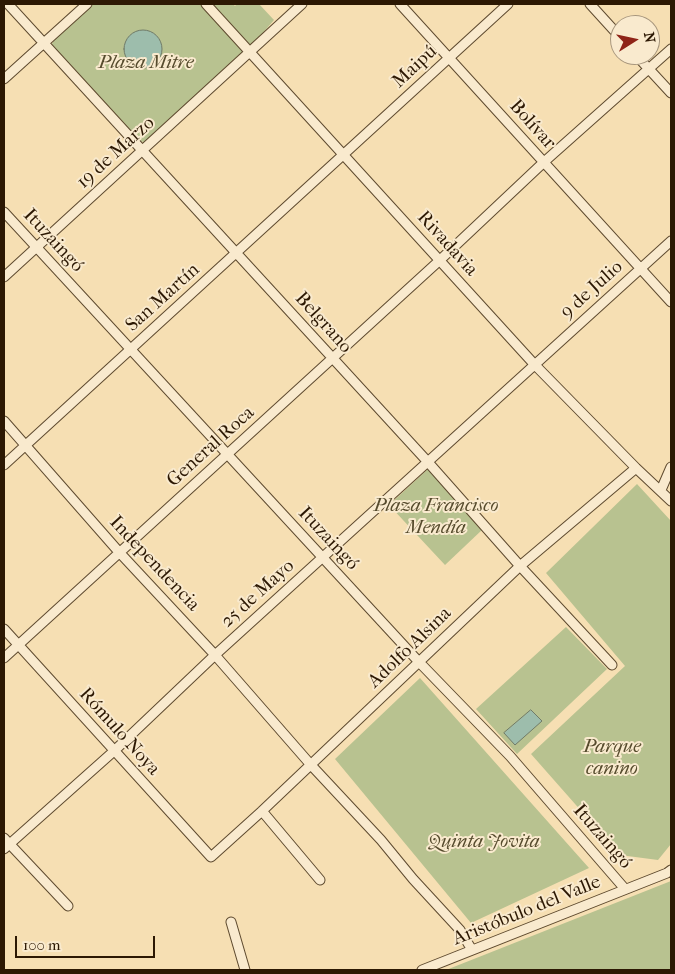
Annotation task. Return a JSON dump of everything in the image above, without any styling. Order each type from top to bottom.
[{"type":"street","name":"Belgrano","points":[[8,4],[612,665]]},
{"type":"street","points":[[4,79],[87,4]]},
{"type":"street","name":"Rivadavia","points":[[206,4],[534,364],[636,468],[671,500]]},
{"type":"street","name":"19 de Marzo","points":[[4,277],[302,4]]},
{"type":"street","name":"Bolívar","points":[[400,4],[671,302]]},
{"type":"street","name":"Maipú","points":[[343,154],[508,4]]},
{"type":"street","points":[[590,4],[610,26]]},
{"type":"street","name":"General Roca","points":[[4,658],[440,260],[544,162],[671,49]]},
{"type":"street","points":[[645,65],[671,93]]},
{"type":"street","name":"San Martín","points":[[4,465],[343,154]]},
{"type":"street","name":"Ituzaingó","points":[[4,212],[419,662],[510,756],[625,889]]},
{"type":"street","name":"9 de Julio","points":[[534,364],[671,240]]},
{"type":"street","name":"25 de Mayo","points":[[6,844],[114,751],[215,654],[534,364]]},
{"type":"street","name":"Independencia","points":[[4,422],[119,552],[215,654],[311,765],[381,840],[413,879],[460,930],[472,950]]},
{"type":"street","points":[[661,490],[671,467]]},
{"type":"street","name":"Adolfo Alsina","points":[[211,857],[311,765],[520,566],[636,468]]},
{"type":"street","name":"Rómulo Noya","points":[[4,629],[211,857]]},
{"type":"street","points":[[262,811],[320,880]]},
{"type":"street","points":[[6,844],[68,906]]},
{"type":"street","name":"Aristóbulo del Valle","points":[[422,970],[670,872]]},
{"type":"street","points":[[230,922],[245,970]]},
{"type":"green space","name":"Plaza Mitre","points":[[92,4],[201,4],[242,48],[243,52],[240,57],[148,141],[139,141],[53,49],[54,39]]},
{"type":"green space","points":[[210,4],[233,4],[235,6],[237,4],[259,4],[274,20],[250,48]]},
{"type":"green space","name":"Plaza Francisco Mendía","points":[[428,469],[483,529],[445,565],[389,505]]},
{"type":"green space","name":"Parque canino","points":[[637,484],[671,521],[671,844],[658,860],[620,855],[531,754],[625,666],[546,573]]},
{"type":"green space","points":[[566,627],[607,669],[517,754],[476,709]]},
{"type":"green space","name":"Quinta Jovita","points":[[420,678],[589,868],[471,923],[335,759]]},
{"type":"green space","points":[[671,881],[671,970],[446,970]]},
{"type":"shaded area","points":[[143,30],[157,35],[162,49],[157,63],[143,68],[129,63],[124,49],[129,35]]},
{"type":"shaded area","points":[[531,710],[542,721],[515,745],[504,733]]}]
